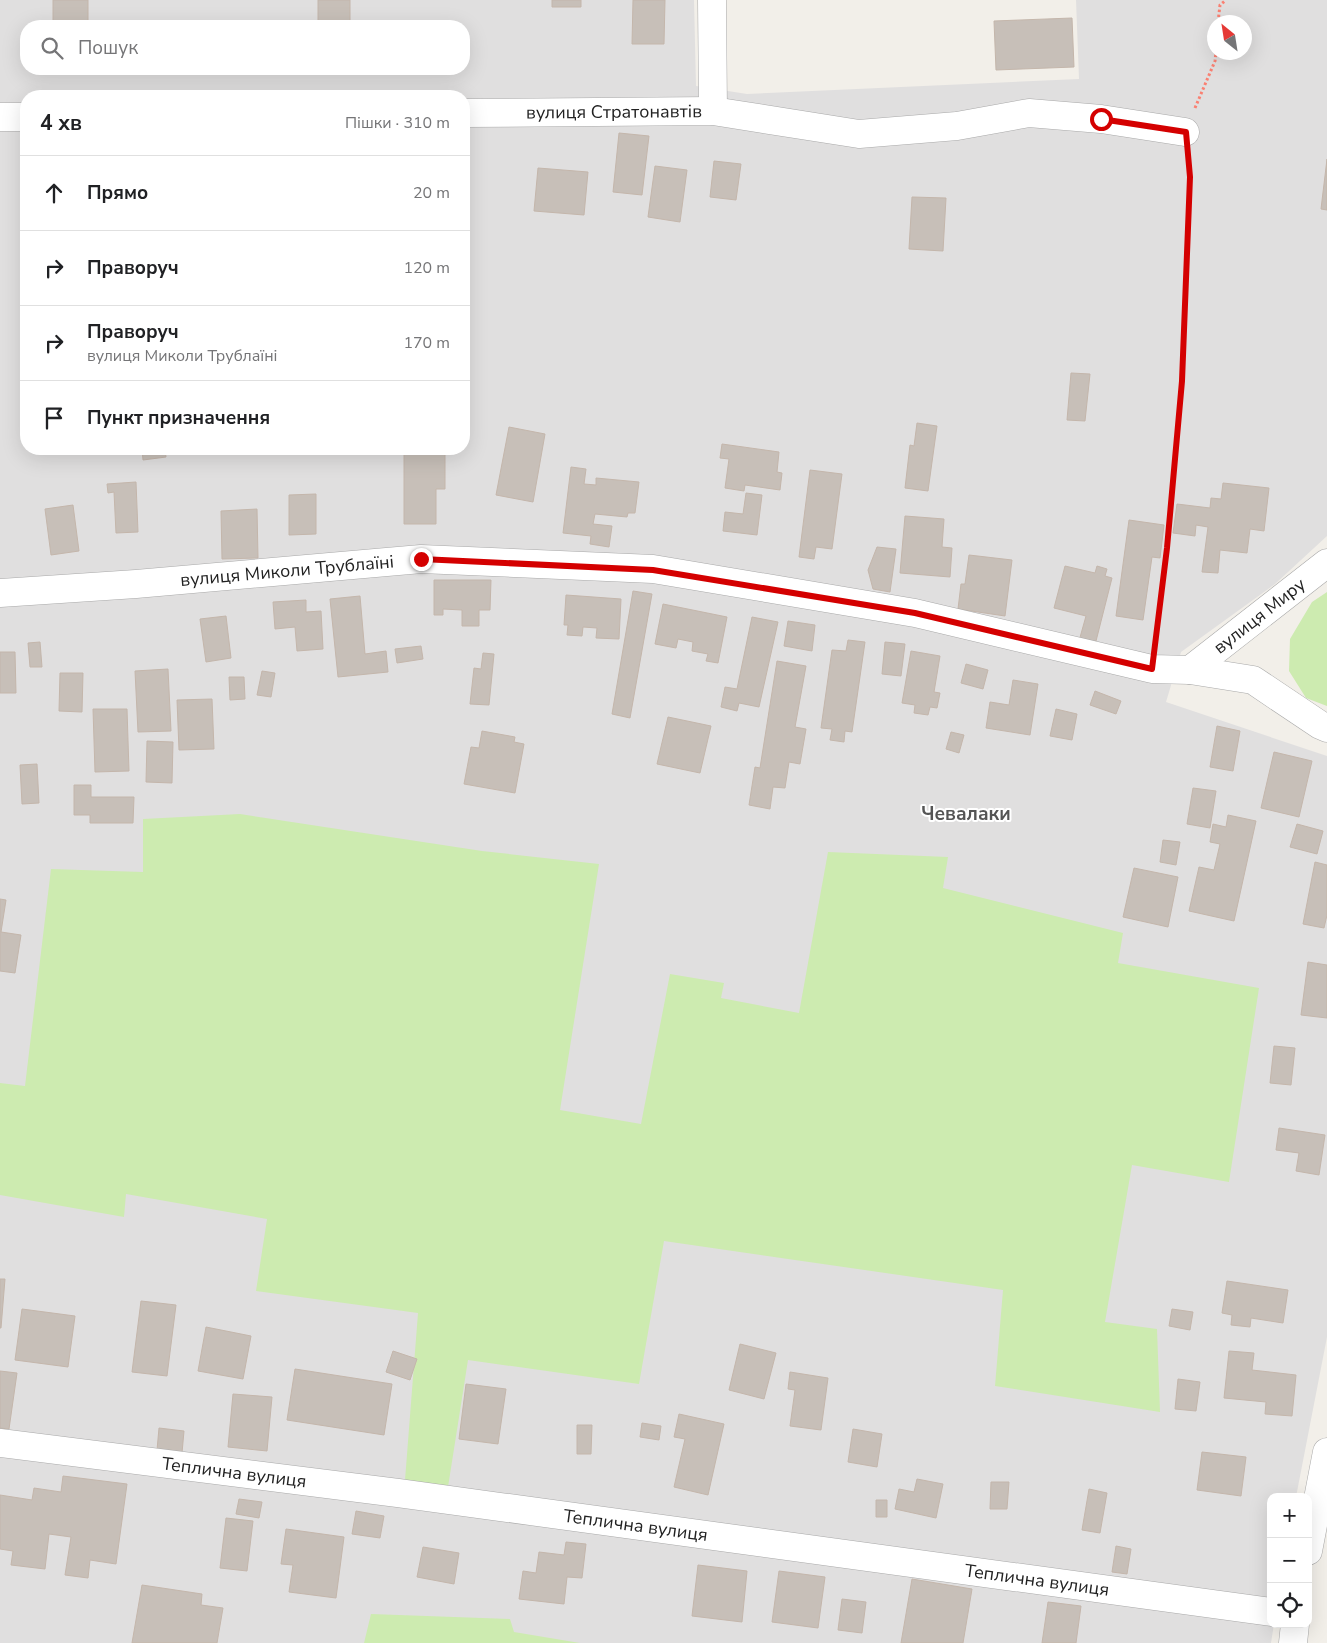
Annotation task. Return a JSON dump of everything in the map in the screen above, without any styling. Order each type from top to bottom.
[{"type":"street","name":"вулиця Стратонавтів","points":[[470,113],[713,112],[712,0]]},
{"type":"street","points":[[713,112],[859,134],[957,126],[1029,113],[1101,119],[1186,132]]},
{"type":"street","points":[[0,117],[20,117]]},
{"type":"street","name":"вулиця Миколи Трублаїні","points":[[0,593],[136,584],[421,559],[653,570],[915,613],[1152,669],[1190,670],[1253,680],[1327,728]]},
{"type":"street","name":"вулиця Миру","points":[[1190,670],[1327,563]]},
{"type":"street","name":"Теплична вулиця","points":[[0,1443],[398,1493],[1267,1611]]},
{"type":"street","points":[[1310,1538],[1327,1452]]},
{"type":"street","points":[[1292,1643],[1294,1628]]},
{"type":"path","points":[[1219,15],[1220,5],[1226,0]]},
{"type":"path","points":[[1152,669],[1167,548],[1182,381],[1190,177],[1186,132],[1215,60]]},
{"type":"shaded area","points":[[0,0],[694,0],[696,86],[747,94],[1079,79],[1076,0],[1327,0],[1327,536],[1275,584],[1181,652],[1166,702],[1327,756],[1327,1337],[1297,1493],[1267,1493],[1267,1628],[1273,1628],[1271,1643],[0,1643]]},
{"type":"green space","points":[[1327,592],[1327,706],[1306,698],[1289,671],[1290,639],[1312,602]]},
{"type":"green space","points":[[240,814],[482,851],[599,864],[560,1110],[641,1124],[670,974],[724,983],[721,998],[799,1013],[828,852],[948,857],[943,888],[1123,933],[1118,963],[1259,988],[1229,1182],[1132,1165],[1105,1322],[1157,1329],[1160,1412],[995,1386],[1003,1290],[664,1241],[639,1384],[468,1360],[448,1487],[405,1480],[418,1313],[256,1291],[267,1219],[126,1194],[124,1217],[0,1195],[0,1083],[25,1086],[51,869],[143,872],[143,819]]},
{"type":"green space","points":[[371,1614],[510,1619],[514,1632],[580,1643],[364,1643]]},
{"type":"building","points":[[53,0],[88,0],[88,20],[53,20]]},
{"type":"building","points":[[318,0],[350,0],[350,20],[318,20]]},
{"type":"building","points":[[552,0],[581,0],[581,7],[552,7]]},
{"type":"building","points":[[633,0],[665,0],[664,44],[632,44]]},
{"type":"building","points":[[1072,18],[1074,67],[996,70],[994,21]]},
{"type":"building","points":[[619,133],[649,136],[642,195],[613,192]]},
{"type":"building","points":[[1327,159],[1327,210],[1321,209]]},
{"type":"building","points":[[714,161],[741,164],[736,200],[710,197]]},
{"type":"building","points":[[655,166],[687,170],[680,222],[648,217]]},
{"type":"building","points":[[538,168],[588,172],[584,215],[534,211]]},
{"type":"building","points":[[912,197],[946,198],[943,251],[909,249]]},
{"type":"building","points":[[1071,373],[1090,374],[1085,421],[1067,420]]},
{"type":"building","points":[[917,423],[937,426],[928,491],[905,488],[910,445],[914,446]]},
{"type":"building","points":[[509,427],[545,434],[533,502],[496,495]]},
{"type":"building","points":[[722,444],[779,452],[777,472],[782,473],[780,490],[745,485],[744,491],[725,488],[729,459],[720,458]]},
{"type":"building","points":[[143,455],[166,455],[166,457],[143,460]]},
{"type":"building","points":[[404,455],[445,455],[445,489],[436,489],[436,524],[404,524]]},
{"type":"building","points":[[571,467],[586,469],[584,484],[596,485],[596,478],[639,482],[635,513],[628,513],[627,517],[595,514],[593,524],[612,526],[609,547],[590,544],[591,536],[563,533]]},
{"type":"building","points":[[810,470],[842,474],[832,549],[816,547],[814,559],[799,557]]},
{"type":"building","points":[[136,482],[138,532],[116,533],[114,492],[108,493],[107,484]]},
{"type":"building","points":[[1223,483],[1269,488],[1264,531],[1250,529],[1247,553],[1220,550],[1218,573],[1202,572],[1208,527],[1196,525],[1195,536],[1173,533],[1177,504],[1210,508],[1211,498],[1221,499]]},
{"type":"building","points":[[746,493],[762,495],[757,535],[723,531],[725,512],[743,514]]},
{"type":"building","points":[[316,494],[316,534],[289,535],[289,495]]},
{"type":"building","points":[[73,505],[79,551],[51,555],[45,509]]},
{"type":"building","points":[[257,509],[258,558],[222,559],[221,511]]},
{"type":"building","points":[[905,516],[944,519],[942,547],[952,548],[950,577],[900,573]]},
{"type":"building","points":[[1129,520],[1164,525],[1160,558],[1152,557],[1143,620],[1116,616]]},
{"type":"building","points":[[877,547],[896,549],[890,592],[873,589],[868,570]]},
{"type":"building","points":[[969,555],[1012,560],[1005,616],[958,609],[961,584],[965,584]]},
{"type":"building","points":[[1065,566],[1095,573],[1097,566],[1107,569],[1105,576],[1112,578],[1095,645],[1079,641],[1086,616],[1054,608]]},
{"type":"building","points":[[434,580],[491,580],[490,610],[479,610],[479,626],[462,626],[462,610],[443,609],[443,615],[434,615]]},
{"type":"building","points":[[633,591],[652,594],[630,718],[612,714]]},
{"type":"building","points":[[566,595],[621,599],[619,639],[596,638],[597,628],[583,627],[582,636],[567,635],[568,625],[564,625]]},
{"type":"building","points":[[360,596],[365,654],[386,651],[388,672],[338,677],[330,599]]},
{"type":"building","points":[[306,600],[306,612],[321,611],[323,649],[297,651],[295,627],[275,629],[273,602]]},
{"type":"building","points":[[663,604],[727,617],[718,663],[706,661],[708,654],[692,651],[693,642],[678,639],[676,648],[655,644]]},
{"type":"building","points":[[226,616],[231,658],[206,662],[200,619]]},
{"type":"building","points":[[752,617],[778,622],[759,707],[739,703],[737,711],[721,707],[725,687],[737,689]]},
{"type":"building","points":[[788,621],[815,625],[812,651],[784,646]]},
{"type":"building","points":[[848,640],[865,642],[852,732],[845,731],[844,742],[830,740],[832,729],[821,728],[832,650],[846,651]]},
{"type":"building","points":[[40,642],[42,667],[30,667],[28,643]]},
{"type":"building","points":[[885,642],[905,644],[901,676],[882,674]]},
{"type":"building","points":[[421,646],[423,659],[397,663],[395,649]]},
{"type":"building","points":[[911,651],[940,656],[934,692],[940,693],[937,708],[930,707],[928,715],[914,713],[915,705],[902,703]]},
{"type":"building","points":[[0,652],[15,652],[16,693],[0,693]]},
{"type":"building","points":[[483,653],[494,654],[489,705],[470,704],[474,668],[481,669]]},
{"type":"building","points":[[777,661],[806,666],[795,727],[806,729],[800,764],[789,762],[785,788],[773,787],[770,809],[749,805],[755,767],[760,768]]},
{"type":"building","points":[[966,664],[988,670],[983,689],[961,683]]},
{"type":"building","points":[[168,669],[171,731],[138,732],[135,671]]},
{"type":"building","points":[[262,671],[275,673],[271,697],[257,695]]},
{"type":"building","points":[[60,673],[83,673],[82,712],[59,711]]},
{"type":"building","points":[[229,677],[244,677],[245,699],[230,700]]},
{"type":"building","points":[[1013,680],[1038,684],[1030,735],[986,728],[990,702],[1009,705]]},
{"type":"building","points":[[1095,691],[1121,701],[1116,714],[1090,705]]},
{"type":"building","points":[[212,699],[214,749],[179,750],[177,700]]},
{"type":"building","points":[[93,709],[127,709],[129,771],[95,772]]},
{"type":"building","points":[[1056,709],[1077,714],[1072,740],[1050,736]]},
{"type":"building","points":[[668,717],[711,726],[700,773],[657,764]]},
{"type":"building","points":[[1217,726],[1240,731],[1233,771],[1210,767]]},
{"type":"building","points":[[482,731],[515,737],[514,742],[524,744],[515,793],[464,784],[471,747],[479,748]]},
{"type":"building","points":[[951,732],[964,735],[959,753],[946,749]]},
{"type":"building","points":[[147,741],[173,742],[172,783],[146,782]]},
{"type":"building","points":[[1274,752],[1312,761],[1299,817],[1261,808]]},
{"type":"building","points":[[37,764],[39,803],[22,804],[20,765]]},
{"type":"building","points":[[74,785],[91,785],[91,797],[134,797],[133,823],[90,823],[90,815],[74,815]]},
{"type":"building","points":[[1193,788],[1216,791],[1210,828],[1187,824]]},
{"type":"building","points":[[1228,815],[1256,821],[1234,921],[1189,911],[1199,867],[1214,870],[1220,844],[1210,842],[1213,824],[1226,827]]},
{"type":"building","points":[[1297,824],[1323,831],[1317,854],[1290,847]]},
{"type":"building","points":[[1163,840],[1180,842],[1176,865],[1160,862]]},
{"type":"building","points":[[1315,862],[1327,865],[1327,915],[1324,928],[1303,924]]},
{"type":"building","points":[[1134,868],[1178,877],[1168,927],[1123,917]]},
{"type":"building","points":[[0,899],[6,900],[1,932],[21,935],[15,973],[0,971]]},
{"type":"building","points":[[1308,962],[1327,965],[1327,1018],[1301,1015]]},
{"type":"building","points":[[1274,1046],[1295,1048],[1291,1085],[1270,1083]]},
{"type":"building","points":[[1279,1128],[1325,1135],[1319,1175],[1296,1171],[1299,1153],[1276,1150]]},
{"type":"building","points":[[0,1279],[5,1279],[1,1328],[0,1328]]},
{"type":"building","points":[[1227,1281],[1288,1290],[1283,1323],[1251,1318],[1250,1327],[1231,1325],[1232,1315],[1222,1313]]},
{"type":"building","points":[[141,1301],[176,1305],[167,1376],[132,1372]]},
{"type":"building","points":[[22,1309],[75,1316],[68,1367],[15,1360]]},
{"type":"building","points":[[1172,1309],[1193,1312],[1190,1330],[1169,1326]]},
{"type":"building","points":[[206,1327],[251,1336],[243,1379],[198,1371]]},
{"type":"building","points":[[740,1344],[776,1353],[764,1399],[729,1390]]},
{"type":"building","points":[[393,1351],[417,1359],[410,1380],[386,1372]]},
{"type":"building","points":[[1229,1351],[1254,1353],[1252,1370],[1296,1375],[1292,1416],[1265,1414],[1266,1402],[1224,1398]]},
{"type":"building","points":[[295,1369],[392,1384],[384,1435],[287,1420]]},
{"type":"building","points":[[0,1371],[17,1373],[9,1429],[0,1428]]},
{"type":"building","points":[[790,1372],[828,1378],[821,1430],[790,1426],[795,1390],[788,1389]]},
{"type":"building","points":[[1178,1379],[1200,1382],[1196,1411],[1175,1409]]},
{"type":"building","points":[[466,1384],[506,1389],[498,1444],[459,1439]]},
{"type":"building","points":[[233,1394],[272,1397],[267,1451],[228,1447]]},
{"type":"building","points":[[679,1414],[724,1424],[708,1495],[674,1487],[685,1439],[674,1437]]},
{"type":"building","points":[[642,1423],[661,1426],[659,1440],[640,1437]]},
{"type":"building","points":[[577,1425],[592,1425],[591,1454],[577,1454]]},
{"type":"building","points":[[159,1428],[184,1431],[182,1453],[157,1450]]},
{"type":"building","points":[[853,1429],[882,1434],[877,1467],[848,1462]]},
{"type":"building","points":[[1202,1452],[1246,1457],[1241,1496],[1197,1490]]},
{"type":"building","points":[[63,1476],[127,1484],[116,1564],[90,1560],[88,1578],[65,1575],[71,1537],[49,1534],[45,1569],[11,1565],[13,1551],[0,1549],[0,1495],[32,1500],[34,1488],[61,1492]]},
{"type":"building","points":[[917,1479],[943,1484],[936,1518],[895,1509],[899,1489],[914,1492]]},
{"type":"building","points":[[991,1482],[1009,1482],[1007,1509],[990,1509]]},
{"type":"building","points":[[1089,1489],[1107,1493],[1100,1533],[1082,1530]]},
{"type":"building","points":[[239,1499],[262,1502],[259,1518],[236,1514]]},
{"type":"building","points":[[876,1500],[887,1500],[887,1517],[876,1517]]},
{"type":"building","points":[[356,1511],[384,1516],[380,1538],[352,1534]]},
{"type":"building","points":[[226,1518],[253,1521],[247,1571],[220,1568]]},
{"type":"building","points":[[286,1529],[344,1537],[336,1598],[289,1592],[293,1565],[281,1564]]},
{"type":"building","points":[[566,1542],[586,1544],[582,1578],[567,1577],[564,1604],[519,1599],[523,1571],[536,1573],[539,1552],[564,1555]]},
{"type":"building","points":[[1116,1546],[1131,1549],[1127,1574],[1112,1572]]},
{"type":"building","points":[[423,1547],[459,1553],[454,1584],[417,1577]]},
{"type":"building","points":[[698,1565],[747,1571],[742,1622],[692,1616]]},
{"type":"building","points":[[779,1571],[825,1577],[818,1628],[772,1622]]},
{"type":"building","points":[[912,1579],[972,1589],[963,1643],[901,1643]]},
{"type":"building","points":[[142,1585],[202,1594],[201,1605],[223,1608],[217,1643],[132,1643]]},
{"type":"building","points":[[842,1599],[866,1602],[862,1633],[838,1630]]},
{"type":"building","points":[[1048,1602],[1081,1606],[1076,1643],[1042,1643]]},
{"type":"district","name":"Чевалаки","points":[[966,813]]},
{"type":"route","points":[[421,559],[653,570],[915,613],[1152,669],[1167,548],[1182,381],[1190,177],[1186,132],[1101,119]]}]
